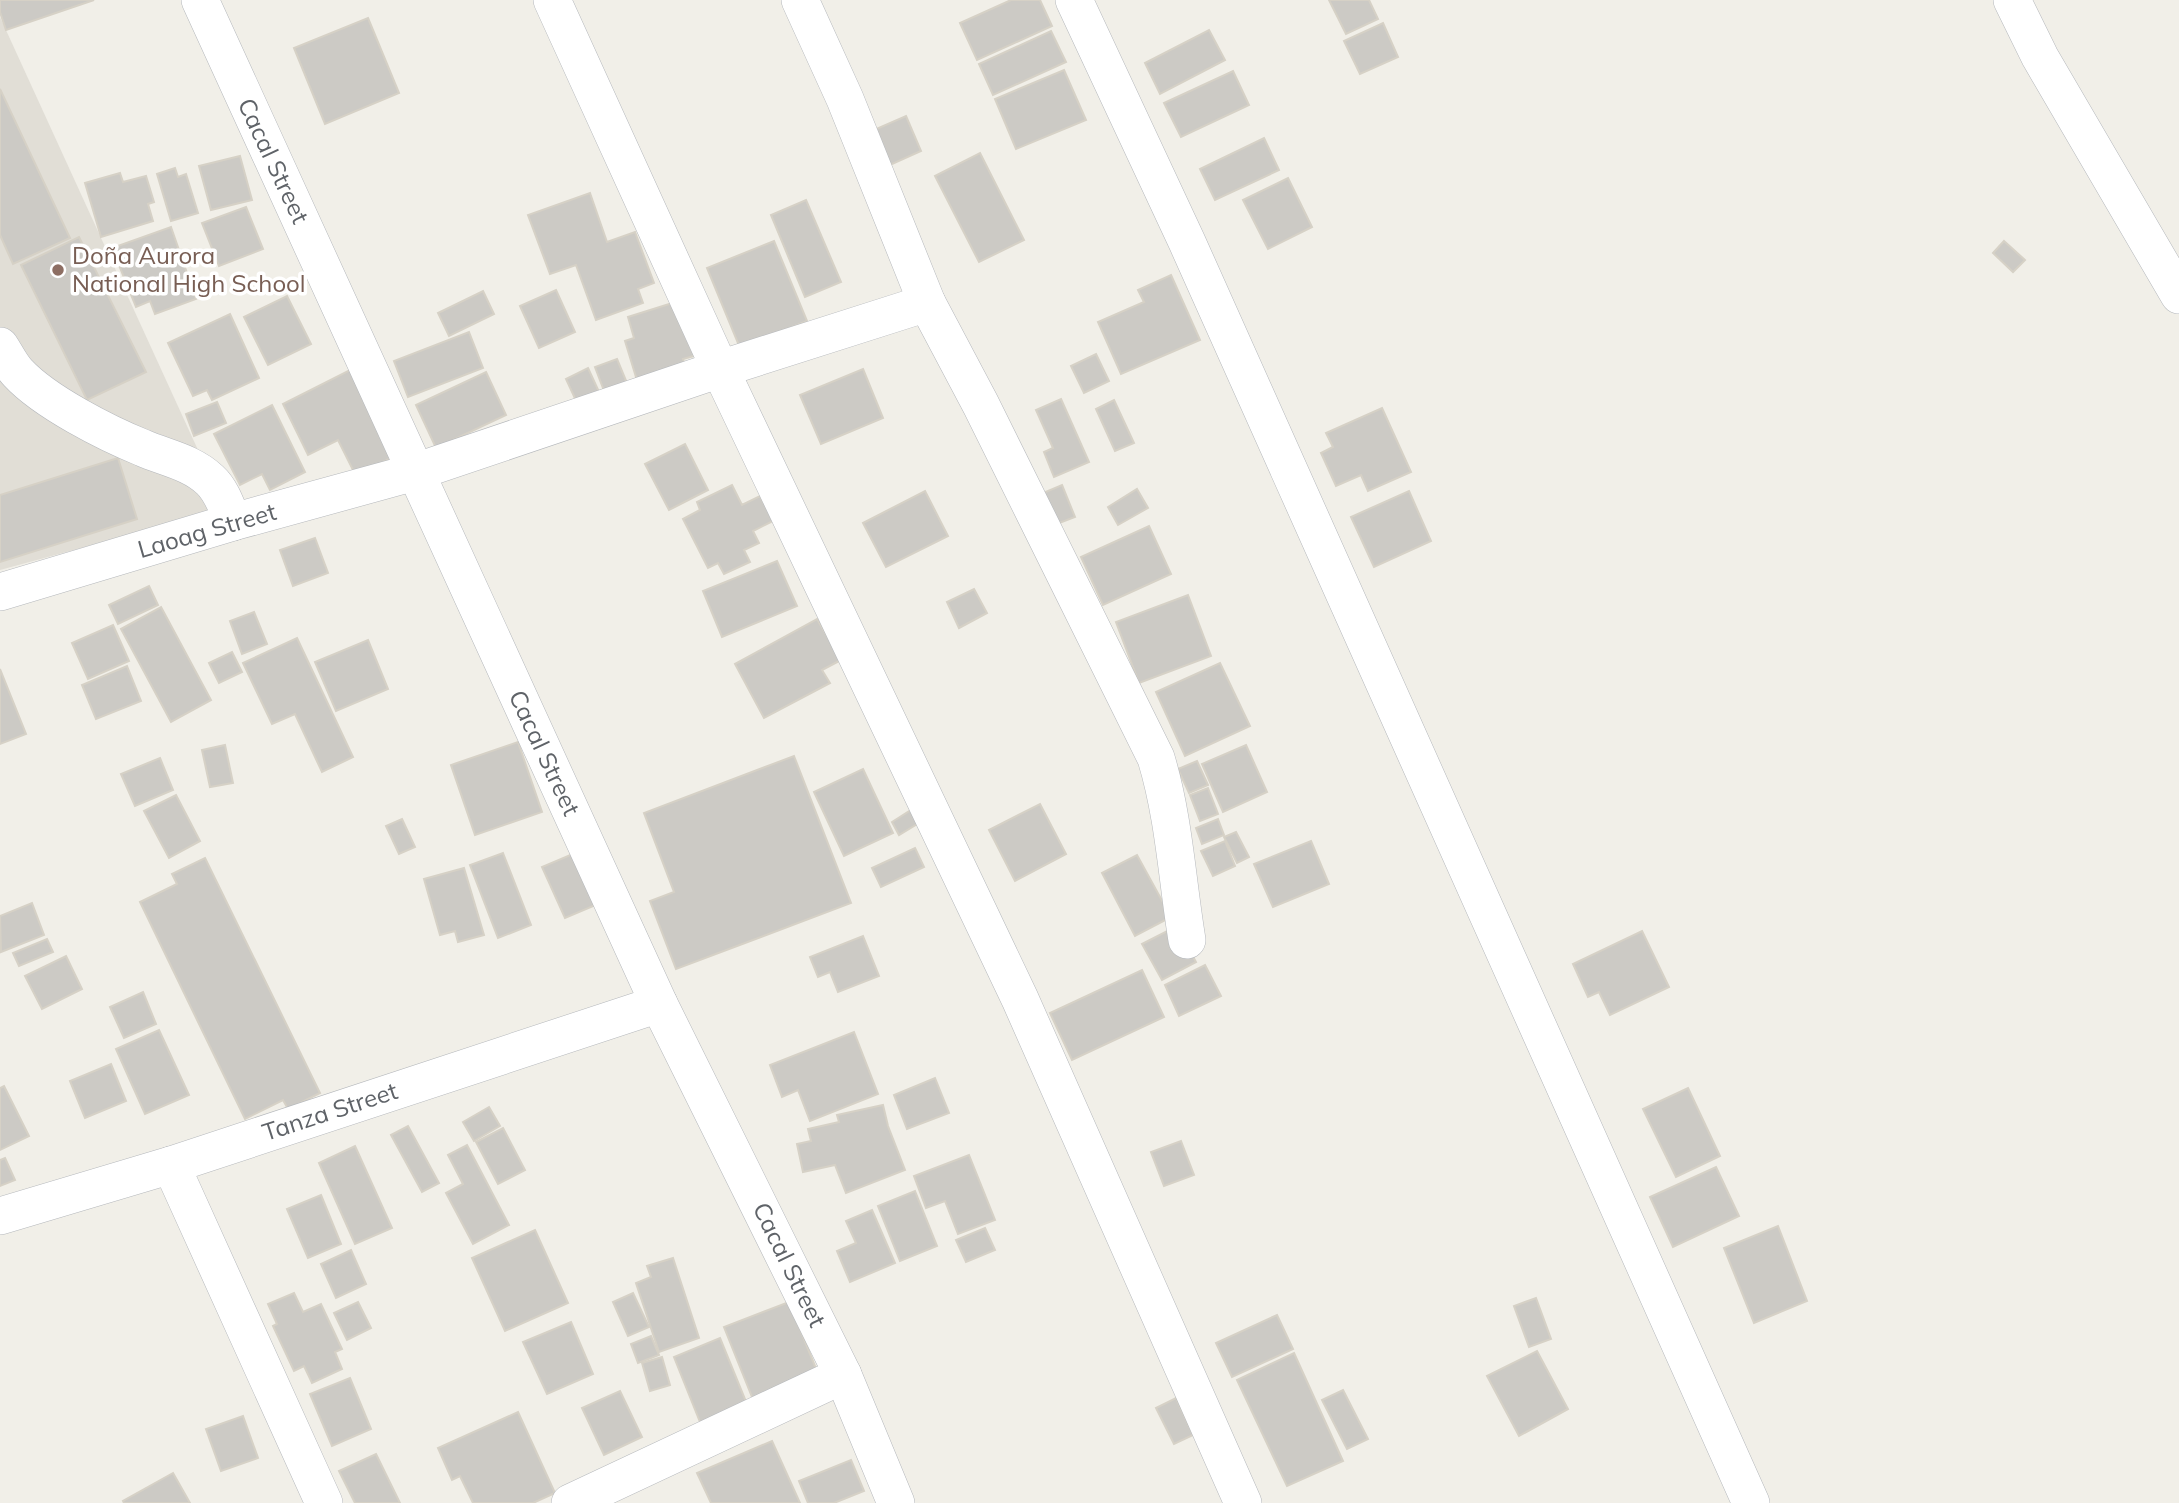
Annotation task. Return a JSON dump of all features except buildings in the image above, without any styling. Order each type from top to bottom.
[{"type":"street","name":"Cacal Street","points":[[200,0],[659,1004],[843,1375],[896,1503]]},
{"type":"street","points":[[552,0],[720,369],[1020,999],[1243,1503]]},
{"type":"street","points":[[800,0],[845,99],[927,303],[988,417],[1156,758],[1172,823],[1187,940]]},
{"type":"street","points":[[1074,0],[1193,255],[1751,1503]]},
{"type":"street","points":[[2012,0],[2040,57],[2179,295]]},
{"type":"street","name":"Laoag Street","points":[[0,592],[233,522],[415,472],[720,369],[927,303]]},
{"type":"street","points":[[0,346],[17,373],[37,389],[121,439],[201,472],[219,492],[233,522]]},
{"type":"street","name":"Tanza Street","points":[[0,1216],[171,1165],[659,1004]]},
{"type":"street","points":[[171,1165],[324,1503]]},
{"type":"street","points":[[570,1503],[843,1375]]},
{"type":"shaded area","name":"Doña Aurora National High School","points":[[0,17],[225,509],[0,570]]},
{"type":"place","name":"Doña Aurora National High School","points":[[58,270]]}]
